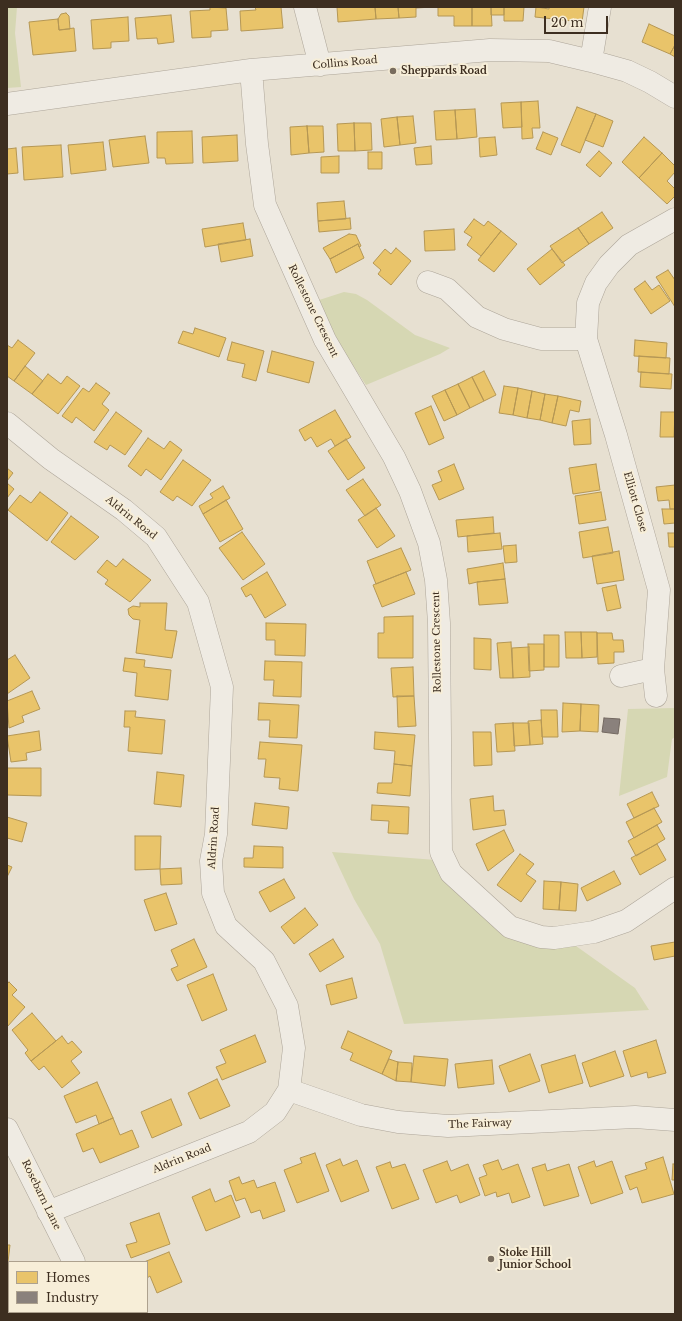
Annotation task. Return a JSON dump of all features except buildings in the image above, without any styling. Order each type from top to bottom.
[{"type":"street","points":[[305,7],[320,65]]},
{"type":"street","points":[[591,61],[600,7]]},
{"type":"street","name":"Collins Road","points":[[7,104],[251,70],[490,50],[549,51],[591,61],[627,71],[650,82],[675,97]]},
{"type":"street","name":"Rollestone Crescent","points":[[251,70],[257,144],[266,205],[325,340],[394,457],[410,491],[429,543],[436,580],[439,623],[440,852],[451,873],[510,927],[541,937],[554,938],[594,932],[626,921],[675,888]]},
{"type":"street","name":"Elliott Close","points":[[656,696],[652,670],[659,590],[616,435],[586,339],[588,303],[596,283],[610,265],[629,245],[675,219]]},
{"type":"street","points":[[428,282],[447,289],[477,317],[504,329],[541,339],[586,339]]},
{"type":"street","name":"Aldrin Road","points":[[7,423],[51,458],[124,510],[156,536],[198,602],[222,687],[216,834],[211,861],[213,893],[226,926],[264,961],[286,1006],[294,1048],[289,1090],[274,1112],[249,1132],[48,1212]]},
{"type":"street","points":[[621,676],[652,670]]},
{"type":"street","name":"The Fairway","points":[[289,1090],[361,1115],[398,1122],[448,1126],[635,1117],[675,1120]]},
{"type":"street","name":"Rosebarn Lane","points":[[7,1129],[14,1140],[48,1212],[73,1261]]},
{"type":"green space","points":[[7,7],[17,7],[15,33],[21,87],[7,88]]},
{"type":"green space","points":[[344,292],[356,294],[367,300],[415,335],[450,348],[440,354],[366,385],[336,340],[316,301]]},
{"type":"green space","points":[[675,708],[675,737],[672,739],[667,777],[619,796],[628,709]]},
{"type":"green space","points":[[332,852],[436,860],[544,948],[576,946],[635,988],[649,1010],[404,1024],[380,944],[354,899]]},
{"type":"place","name":"Sheppards Road","points":[[393,71]]},
{"type":"place","name":"Stoke Hill Junior School","points":[[491,1259]]}]
